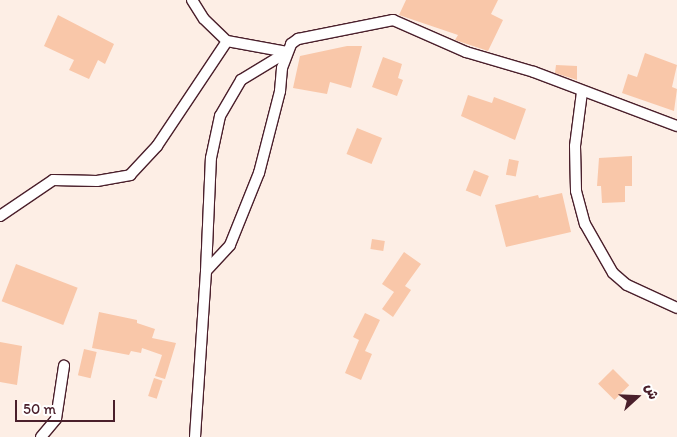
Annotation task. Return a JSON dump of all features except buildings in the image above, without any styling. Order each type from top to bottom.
[{"type":"street","points":[[192,0],[204,19],[227,41],[287,52]]},
{"type":"street","points":[[206,271],[230,245],[259,173],[287,52],[291,44],[304,36],[393,20],[466,52],[534,72],[582,92],[677,126]]},
{"type":"street","points":[[0,216],[53,180],[97,181],[130,175],[157,146],[227,41]]},
{"type":"street","points":[[195,437],[211,158],[220,116],[241,80],[287,52]]},
{"type":"street","points":[[582,92],[575,146],[576,191],[585,224],[613,273],[627,285],[677,308]]},
{"type":"street","points":[[42,437],[56,419],[64,366]]}]
